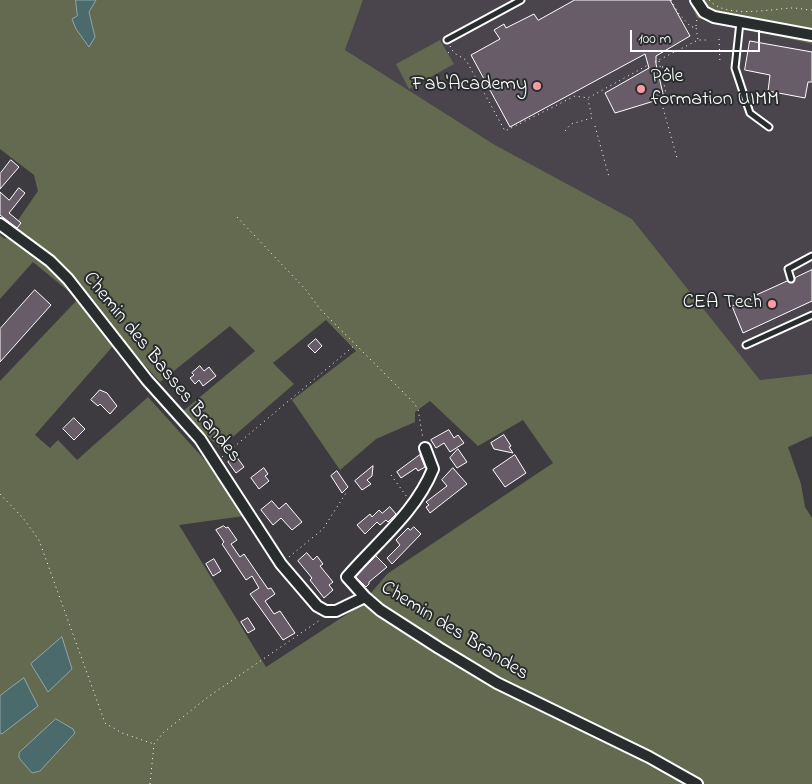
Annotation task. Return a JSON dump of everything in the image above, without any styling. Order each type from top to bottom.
[{"type":"street","points":[[696,0],[707,14],[812,35]]},
{"type":"street","name":"Chemin des Basses Brandes","points":[[0,224],[50,261],[68,279],[147,380],[200,439],[281,564],[317,606],[326,611]]},
{"type":"street","name":"Chemin des Brandes","points":[[425,448],[433,469],[424,490],[413,505],[347,576],[365,598],[439,648],[497,683],[640,753],[697,784]]},
{"type":"street","points":[[326,611],[336,611],[365,598]]},
{"type":"lane","points":[[447,40],[521,0]]},
{"type":"lane","points":[[740,22],[735,68],[750,113],[769,127]]},
{"type":"lane","points":[[791,279],[788,268],[812,256]]},
{"type":"lane","points":[[746,345],[812,315]]},
{"type":"path","points":[[671,0],[685,21],[691,27],[696,27]]},
{"type":"path","points":[[709,0],[717,6],[743,11],[794,8],[812,10]]},
{"type":"path","points":[[698,40],[696,27],[699,14]]},
{"type":"path","points":[[719,39],[720,62],[722,62]]},
{"type":"path","points":[[447,40],[452,50],[466,60],[505,131],[575,96],[588,98],[648,65]]},
{"type":"path","points":[[655,62],[698,40],[709,40]]},
{"type":"path","points":[[448,53],[452,50]]},
{"type":"path","points":[[659,61],[667,98],[662,99]]},
{"type":"path","points":[[660,68],[671,66]]},
{"type":"path","points":[[565,131],[571,124],[592,118],[588,98]]},
{"type":"path","points":[[663,108],[677,158]]},
{"type":"path","points":[[595,126],[609,177]]},
{"type":"path","points":[[237,217],[306,290],[320,309],[418,410],[425,448]]},
{"type":"path","points":[[216,462],[356,344]]},
{"type":"path","points":[[391,475],[413,505]]},
{"type":"path","points":[[0,494],[39,540],[106,722],[122,733],[154,744]]},
{"type":"path","points":[[281,564],[322,529],[346,494]]},
{"type":"path","points":[[150,784],[154,744],[183,716],[319,621],[326,611]]},
{"type":"shaded area","points":[[363,0],[689,0],[697,18],[812,44],[812,374],[760,380],[632,219],[495,145],[345,50]]},
{"type":"green space","points":[[0,0],[76,0],[77,17],[73,19],[95,37],[89,12],[96,0],[363,0],[345,50],[495,145],[632,219],[760,380],[812,374],[812,436],[788,447],[801,484],[805,507],[812,518],[812,784],[0,784],[0,381],[78,299],[33,262],[0,299],[0,235],[5,239],[38,191],[34,175],[0,149]],"holes":[[[326,320],[356,351],[292,400],[340,470],[376,439],[415,422],[415,412],[430,401],[478,446],[523,420],[553,463],[387,574],[361,605],[266,667],[179,525],[244,516],[212,468],[148,397],[77,460],[58,440],[50,448],[35,435],[120,338],[160,382],[230,326],[255,351],[182,412],[220,448],[294,384],[273,363]]]},
{"type":"green space","points":[[689,0],[812,0],[812,44],[697,18]]},
{"type":"green space","points":[[440,40],[454,64],[409,89],[396,64]]},
{"type":"water","points":[[76,0],[96,0],[89,12],[95,37],[89,47],[76,29],[72,19],[77,16]]},
{"type":"water","points":[[62,637],[72,669],[48,692],[31,664]]},
{"type":"water","points":[[24,678],[38,706],[2,734],[0,733],[0,696]]},
{"type":"water","points":[[56,719],[73,729],[75,733],[40,771],[32,773],[19,758],[19,753]]},
{"type":"building","name":"Fab'Academy","points":[[575,0],[670,0],[690,36],[656,56],[664,98],[615,113],[605,93],[649,68],[645,54],[510,127],[471,55],[500,39],[494,30],[504,24],[506,28],[534,14],[538,20]]},
{"type":"building","points":[[750,41],[812,52],[812,82],[808,82],[805,98],[768,91],[770,75],[745,70]]},
{"type":"building","points":[[11,160],[19,167],[0,189],[0,174]]},
{"type":"building","points":[[19,188],[25,193],[9,213],[21,223],[17,228],[0,215],[0,192],[9,200]]},
{"type":"building","name":"CEA Tech","points":[[812,270],[812,301],[743,333],[732,306],[787,281],[793,283],[795,278]]},
{"type":"building","points":[[35,290],[51,305],[0,362],[0,329]]},
{"type":"building","points":[[316,339],[322,346],[315,353],[308,346]]},
{"type":"building","points":[[200,366],[204,371],[209,367],[216,376],[203,386],[199,380],[195,384],[190,378],[194,375],[192,373]]},
{"type":"building","points":[[100,390],[107,393],[117,406],[110,414],[100,404],[98,406],[91,400]]},
{"type":"building","points":[[74,418],[85,429],[74,440],[63,429]]},
{"type":"building","points":[[449,430],[454,438],[458,435],[464,443],[450,452],[444,443],[436,448],[431,440]]},
{"type":"building","points":[[504,435],[513,453],[494,449],[491,443]]},
{"type":"building","points":[[458,449],[467,462],[457,468],[450,458]]},
{"type":"building","points":[[420,455],[425,467],[418,471],[416,468],[401,478],[397,472]]},
{"type":"building","points":[[515,455],[526,473],[505,487],[493,470]]},
{"type":"building","points":[[236,456],[244,467],[236,473],[228,462]]},
{"type":"building","points":[[373,466],[372,476],[367,480],[371,484],[362,490],[355,481]]},
{"type":"building","points":[[264,468],[268,474],[265,476],[269,481],[259,489],[251,478]]},
{"type":"building","points":[[453,468],[467,484],[430,513],[426,507],[429,505],[426,502],[447,486],[442,480]]},
{"type":"building","points":[[337,471],[348,487],[342,493],[331,476]]},
{"type":"building","points":[[272,501],[279,509],[286,503],[302,522],[292,530],[281,518],[273,525],[261,510]]},
{"type":"building","points":[[390,507],[396,514],[388,522],[386,520],[380,525],[377,522],[365,534],[357,525],[370,514],[372,517],[379,510],[382,513]]},
{"type":"building","points":[[224,526],[228,527],[237,540],[231,544],[240,557],[244,554],[268,589],[271,588],[275,594],[265,601],[274,614],[280,611],[295,633],[283,640],[250,594],[259,588],[252,576],[246,580],[222,544],[224,542],[216,530]]},
{"type":"building","points":[[414,527],[421,534],[392,564],[387,558],[400,545],[396,540],[408,528],[410,530]]},
{"type":"building","points":[[307,553],[313,560],[317,556],[323,564],[320,566],[333,582],[329,585],[333,590],[324,598],[310,580],[312,578],[298,561]]},
{"type":"building","points":[[376,556],[387,567],[369,582],[366,587],[356,577]]},
{"type":"building","points":[[214,559],[221,571],[213,576],[206,564]]},
{"type":"building","points":[[248,618],[255,629],[248,633],[241,622]]},
{"type":"place","name":"Fab'Academy","points":[[537,86]]},
{"type":"place","name":"Pôle formation UIMM","points":[[641,89]]},
{"type":"place","name":"CEA Tech","points":[[772,304]]}]
